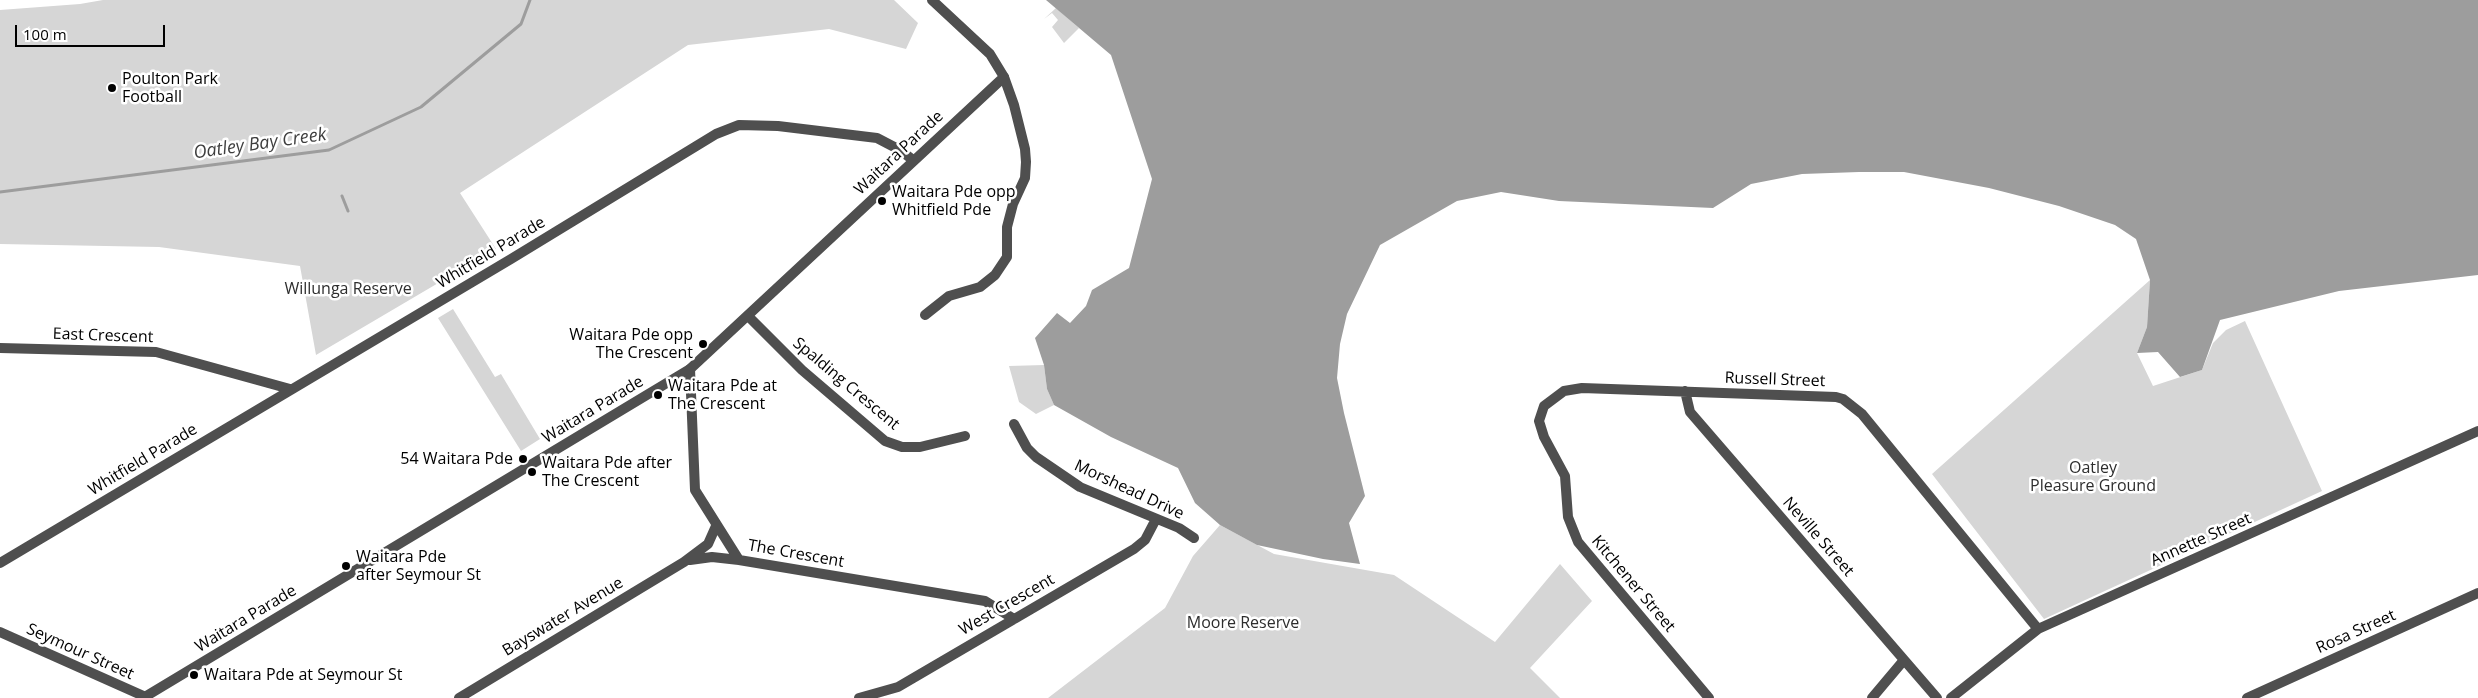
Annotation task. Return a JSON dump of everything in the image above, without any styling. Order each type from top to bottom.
[{"type":"street","points":[[925,315],[949,296],[980,287],[995,275],[1007,257],[1007,227],[1013,204],[1025,178],[1026,162],[1017,114],[1004,77],[990,54],[932,0]]},
{"type":"street","name":"Waitara Parade","points":[[145,697],[690,369],[1004,77]]},
{"type":"street","name":"Whitfield Parade","points":[[0,563],[290,388],[511,259],[716,134],[739,125],[778,126],[877,138],[900,150],[913,160]]},
{"type":"street","name":"Spalding Crescent","points":[[748,316],[802,370],[885,441],[902,447],[920,447],[965,436]]},
{"type":"street","name":"East Crescent","points":[[0,348],[156,352],[290,388]]},
{"type":"street","name":"The Crescent","points":[[690,369],[693,483],[696,495],[738,560],[985,601],[1014,619]]},
{"type":"street","name":"Russell Street","points":[[1539,421],[1544,406],[1550,400],[1573,388],[1836,397],[1850,402],[1862,414],[2038,629]]},
{"type":"street","name":"Neville Street","points":[[1685,391],[1690,412],[1937,698]]},
{"type":"street","name":"Kitchener Street","points":[[1539,421],[1544,437],[1565,476],[1568,517],[1578,542],[1709,698]]},
{"type":"street","name":"Morshead Drive","points":[[1014,424],[1027,448],[1053,470],[1080,487],[1179,528],[1194,538]]},
{"type":"street","name":"Annette Street","points":[[1951,698],[2038,629],[2478,431]]},
{"type":"street","name":"West Crescent","points":[[859,698],[898,687],[1134,549],[1145,540],[1156,519]]},
{"type":"street","name":"Bayswater Avenue","points":[[459,698],[684,562],[708,544],[716,526]]},
{"type":"street","name":"Bayswater Avenue","points":[[684,562],[712,558],[738,560]]},
{"type":"street","name":"Rosa Street","points":[[2247,698],[2478,593]]},
{"type":"street","name":"Seymour Street","points":[[0,632],[145,697]]},
{"type":"street","points":[[1872,698],[1904,660]]},
{"type":"green space","name":"Willunga Reserve","points":[[103,0],[894,0],[918,23],[906,49],[829,29],[688,45],[460,193],[496,249],[316,355],[300,266],[159,247],[0,244],[0,10],[80,4]]},
{"type":"green space","points":[[1056,8],[1079,28],[1064,43],[1052,27],[1058,20],[1052,13],[1044,19]]},
{"type":"green space","name":"Oatley Pleasure Ground","points":[[2150,280],[2147,327],[2137,353],[2153,386],[2202,370],[2213,343],[2226,330],[2245,321],[2322,491],[2044,619],[1932,474]]},
{"type":"green space","points":[[453,309],[495,377],[501,374],[540,439],[521,451],[438,318]]},
{"type":"green space","points":[[1044,365],[1047,389],[1054,405],[1036,414],[1019,402],[1009,366]]},
{"type":"green space","name":"Moore Reserve","points":[[1220,525],[1274,554],[1394,575],[1495,642],[1560,564],[1592,601],[1530,668],[1560,698],[1048,698],[1165,608],[1193,556]]},
{"type":"shaded area","points":[[1046,0],[2478,0],[2478,275],[2339,291],[2220,320],[2202,370],[2180,377],[2158,352],[2137,353],[2147,327],[2150,280],[2136,239],[2115,225],[2059,206],[1989,188],[1904,172],[1859,172],[1802,174],[1751,184],[1713,208],[1559,201],[1501,192],[1457,201],[1380,245],[1347,314],[1340,344],[1337,378],[1365,496],[1349,523],[1360,564],[1323,559],[1257,545],[1220,525],[1195,503],[1178,468],[1111,437],[1054,405],[1047,389],[1044,365],[1035,338],[1057,313],[1070,323],[1086,306],[1092,290],[1129,268],[1152,179],[1111,55]]},
{"type":"waterway","name":"Oatley Bay Creek","points":[[0,192],[329,150],[421,107],[521,24],[530,0]]},
{"type":"waterway","points":[[342,196],[348,211]]},
{"type":"place","name":"Poulton Park Football","points":[[112,88]]},
{"type":"place","name":"Waitara Pde opp Whitfield Pde","points":[[882,201]]},
{"type":"place","name":"Waitara Pde opp The Crescent","points":[[703,344]]},
{"type":"place","name":"Waitara Pde at The Crescent","points":[[658,395]]},
{"type":"place","name":"54 Waitara Pde","points":[[523,459]]},
{"type":"place","name":"Waitara Pde after The Crescent","points":[[532,472]]},
{"type":"place","name":"Waitara Pde after Seymour St","points":[[346,566]]},
{"type":"place","name":"Waitara Pde at Seymour St","points":[[194,675]]}]
